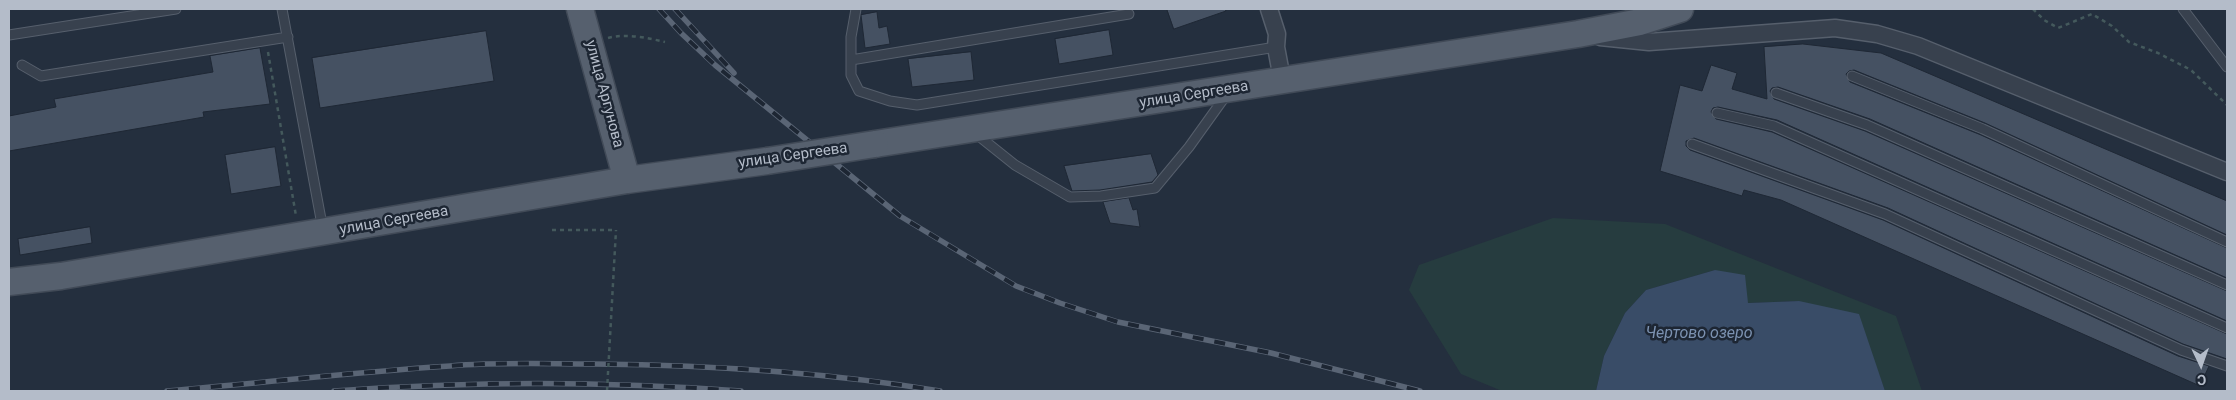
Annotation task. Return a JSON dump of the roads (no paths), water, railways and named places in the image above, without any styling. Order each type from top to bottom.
[{"type":"main road","name":"улица Аргунова","points":[[580,9],[627,180]]},
{"type":"main road","name":"улица Сергеева","points":[[9,282],[61,276],[324,233],[627,180],[971,130],[1282,79],[1578,34],[1640,22],[1680,9]]},
{"type":"street","points":[[1269,9],[1277,34],[1276,48],[1282,79]]},
{"type":"street","points":[[1578,34],[1649,42],[1835,28],[1877,34],[1918,46],[2227,172]]},
{"type":"lane","points":[[9,35],[176,9]]},
{"type":"lane","points":[[282,9],[324,233]]},
{"type":"lane","points":[[856,9],[851,37],[850,60],[851,75],[859,91],[890,102],[917,105],[1276,48]]},
{"type":"lane","points":[[2183,9],[2227,67]]},
{"type":"lane","points":[[850,60],[1129,14]]},
{"type":"lane","points":[[22,65],[41,76],[288,37]]},
{"type":"lane","points":[[1852,76],[1983,129],[2227,242]]},
{"type":"lane","points":[[971,130],[1015,165],[1070,197],[1155,188],[1189,147],[1230,89]]},
{"type":"lane","points":[[1776,93],[1867,126],[2227,285]]},
{"type":"lane","points":[[1717,113],[1774,126],[2227,328]]},
{"type":"lane","points":[[1692,144],[1885,214],[2181,350],[2227,366]]},
{"type":"water","name":"Чертово озеро","points":[[1715,270],[1745,275],[1748,303],[1799,301],[1859,314],[1885,391],[1596,391],[1604,356],[1625,313],[1646,290]]},
{"type":"railway","points":[[659,9],[715,65],[900,216],[1016,286],[1118,322],[1271,353],[1420,391]]},
{"type":"railway","points":[[675,9],[734,73]]},
{"type":"railway","points":[[167,391],[414,368],[522,364],[724,368],[811,374],[940,391]]},
{"type":"railway","points":[[334,391],[487,384],[640,385],[741,391]]}]
